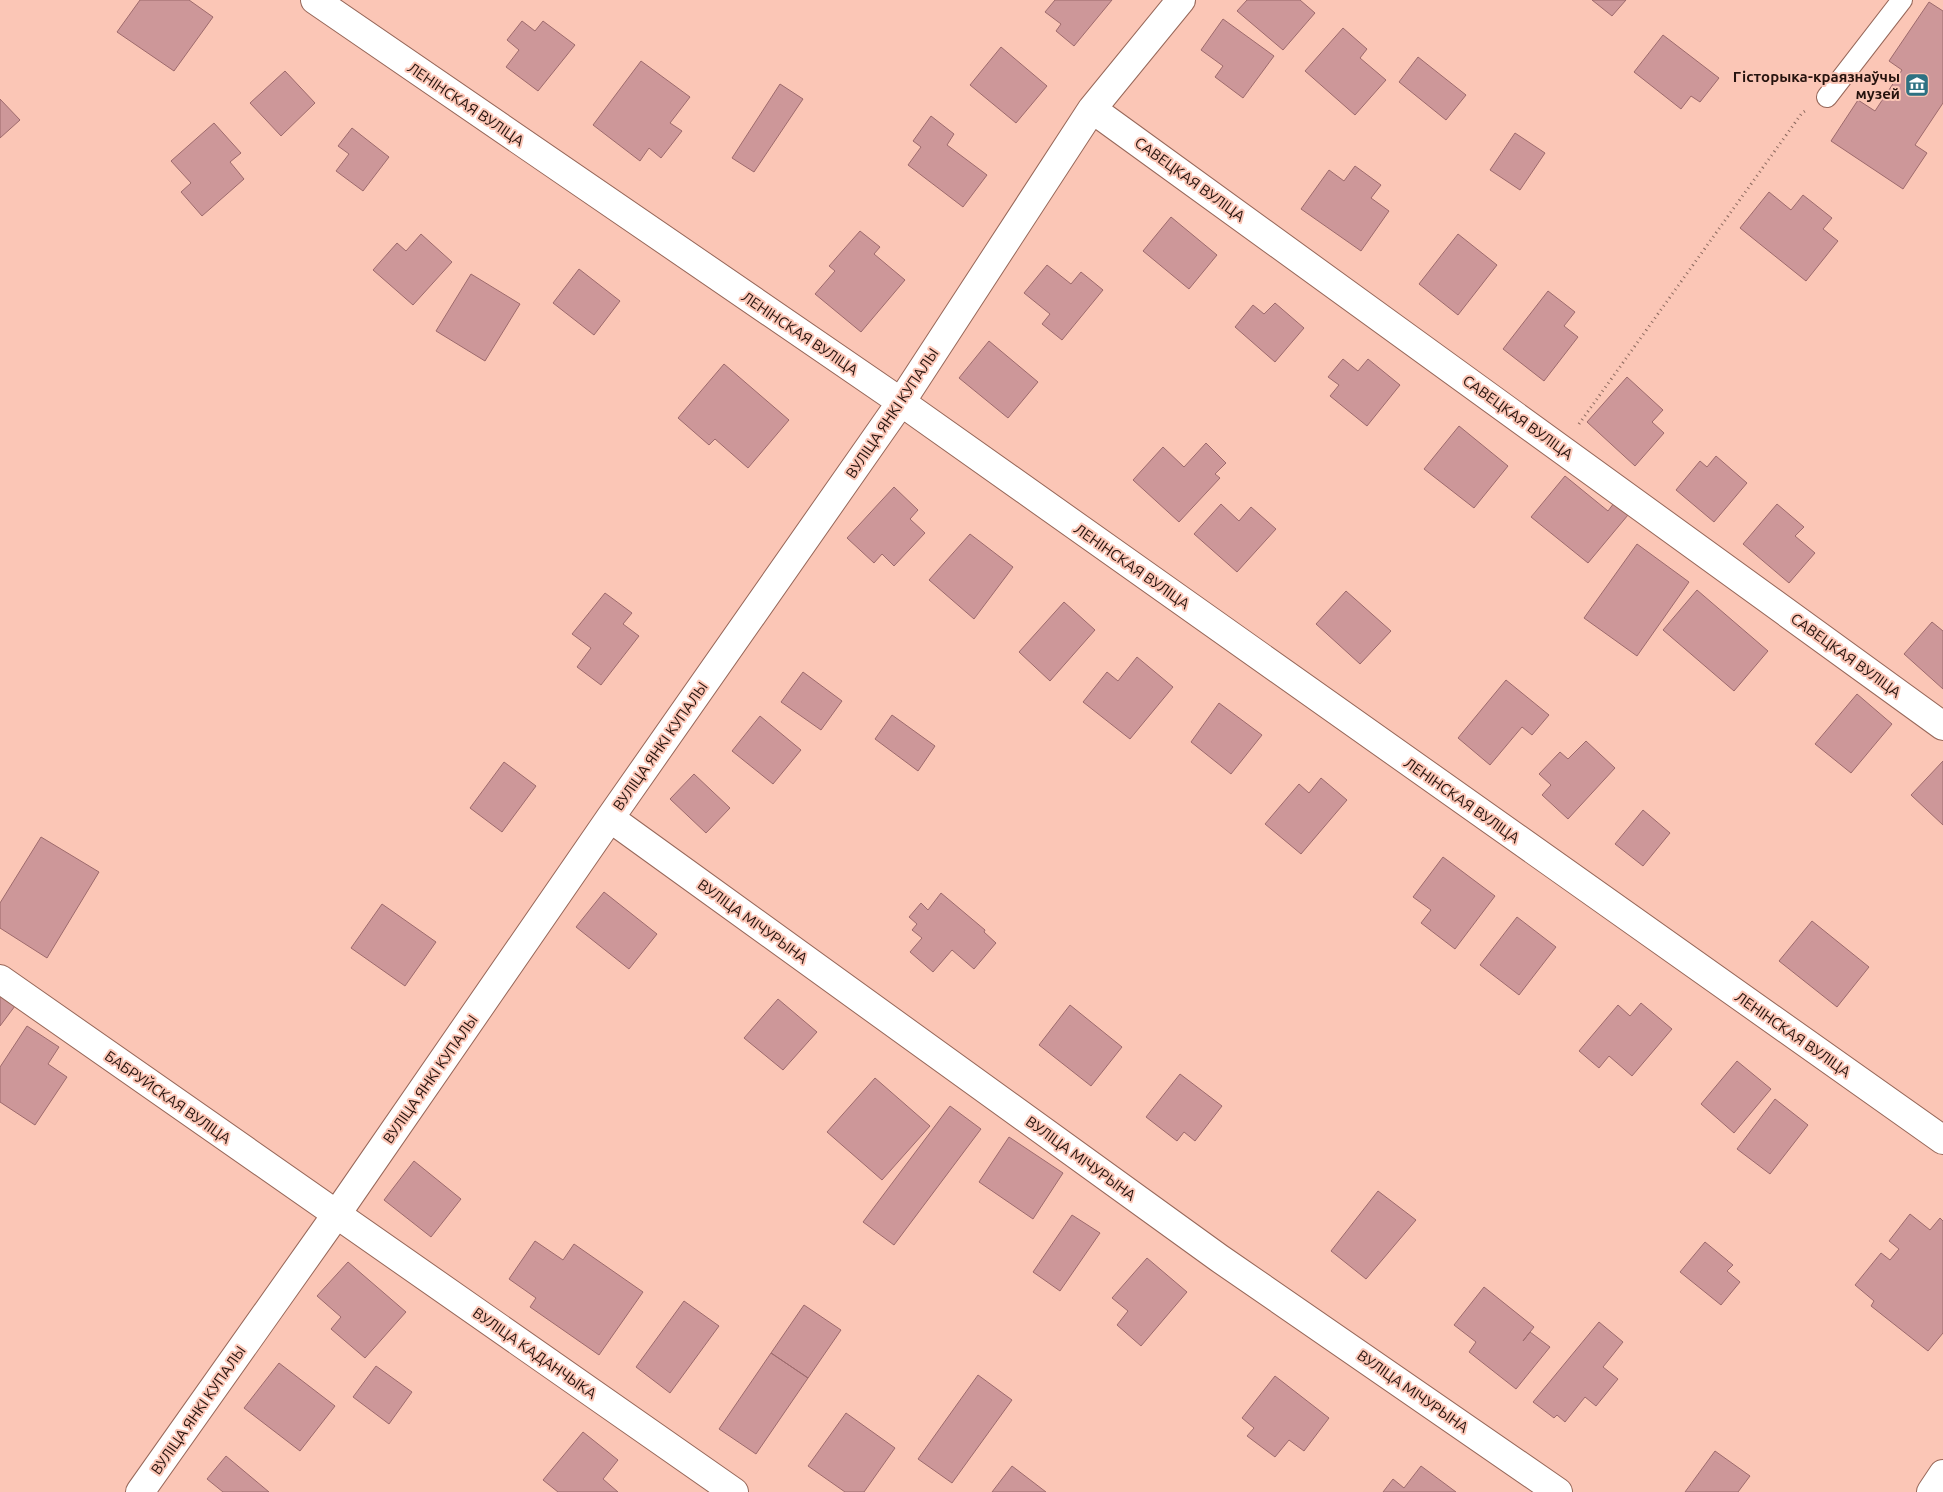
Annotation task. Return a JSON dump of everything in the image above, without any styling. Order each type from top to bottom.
[{"type":"street","name":"ЛЕНІНСКАЯ ВУЛІЦА","points":[[315,0],[901,402],[1943,1140]]},
{"type":"street","name":"ВУЛІЦА ЯНКІ КУПАЛЫ","points":[[140,1492],[336,1215],[610,818],[901,402],[1092,109],[1181,0]]},
{"type":"street","name":"САВЕЦКАЯ ВУЛІЦА","points":[[1092,109],[1943,726]]},
{"type":"street","name":"ВУЛІЦА МІЧУРЫНА","points":[[610,818],[1219,1258],[1558,1492]]},
{"type":"street","name":"БАБРУЙСКАЯ ВУЛІЦА","points":[[0,979],[336,1215]]},
{"type":"street","name":"ВУЛІЦА КАДАНЧЫКА","points":[[336,1215],[734,1492]]},
{"type":"street","points":[[1931,1492],[1943,1474]]},
{"type":"lane","points":[[1827,97],[1902,0]]},
{"type":"path","points":[[1561,448],[1802,113],[1827,97]]},
{"type":"building","points":[[140,0],[189,0],[213,17],[174,71],[117,32]]},
{"type":"building","points":[[1055,0],[1112,0],[1074,46],[1056,31],[1061,24],[1045,12]]},
{"type":"building","points":[[1247,0],[1300,0],[1315,13],[1283,50],[1237,11]]},
{"type":"building","points":[[1592,0],[1626,0],[1612,16]]},
{"type":"building","name":"Гісторыка-краязнаўчы музей","points":[[1929,2],[1943,11],[1943,103],[1915,145],[1927,153],[1903,189],[1831,141],[1858,100],[1875,111],[1902,70],[1889,61]]},
{"type":"building","points":[[1223,19],[1274,56],[1243,98],[1215,77],[1223,66],[1201,50]]},
{"type":"building","points":[[522,21],[535,31],[543,21],[575,45],[538,91],[506,67],[519,50],[507,40]]},
{"type":"building","points":[[1343,28],[1367,49],[1360,58],[1386,80],[1355,115],[1305,71]]},
{"type":"building","points":[[1663,35],[1719,78],[1700,102],[1691,96],[1681,109],[1634,72]]},
{"type":"building","points":[[1001,47],[1047,86],[1016,123],[970,85]]},
{"type":"building","points":[[1418,57],[1466,95],[1446,120],[1399,82]]},
{"type":"building","points":[[641,61],[690,97],[670,123],[682,131],[661,158],[649,148],[640,161],[593,125]]},
{"type":"building","points":[[285,71],[315,103],[281,136],[250,103]]},
{"type":"building","points":[[780,84],[803,99],[754,172],[732,158]]},
{"type":"building","points":[[0,99],[20,120],[0,138]]},
{"type":"building","points":[[931,116],[954,134],[947,145],[987,175],[963,207],[908,165],[921,147],[913,141]]},
{"type":"building","points":[[214,123],[241,153],[230,162],[244,179],[202,216],[181,192],[191,183],[171,161]]},
{"type":"building","points":[[352,128],[389,157],[363,191],[336,171],[349,154],[338,146]]},
{"type":"building","points":[[1515,133],[1545,153],[1520,190],[1490,170]]},
{"type":"building","points":[[1355,166],[1381,185],[1371,198],[1389,211],[1361,251],[1301,209],[1329,170],[1344,181]]},
{"type":"building","points":[[1769,192],[1791,210],[1803,195],[1832,218],[1823,229],[1838,241],[1806,281],[1740,228]]},
{"type":"building","points":[[1171,217],[1217,255],[1189,289],[1143,251]]},
{"type":"building","points":[[860,231],[880,247],[874,254],[905,280],[861,332],[815,294],[835,271],[829,266]]},
{"type":"building","points":[[421,234],[452,262],[413,305],[373,270],[397,243],[406,251]]},
{"type":"building","points":[[1458,234],[1497,265],[1458,315],[1419,284]]},
{"type":"building","points":[[1047,265],[1071,284],[1081,272],[1103,290],[1062,340],[1042,324],[1050,314],[1024,293]]},
{"type":"building","points":[[579,269],[620,301],[594,335],[553,303]]},
{"type":"building","points":[[471,274],[520,304],[485,361],[436,331]]},
{"type":"building","points":[[1548,291],[1575,312],[1564,326],[1578,337],[1544,381],[1503,349]]},
{"type":"building","points":[[1275,303],[1304,328],[1275,362],[1235,327],[1253,305],[1264,314]]},
{"type":"building","points":[[989,341],[1038,382],[1008,418],[959,378]]},
{"type":"building","points":[[1343,359],[1358,371],[1368,359],[1400,385],[1367,426],[1330,396],[1339,385],[1328,377]]},
{"type":"building","points":[[724,364],[789,420],[748,468],[715,439],[709,445],[678,418]]},
{"type":"building","points":[[1627,377],[1663,410],[1652,422],[1664,433],[1635,466],[1587,422]]},
{"type":"building","points":[[1459,426],[1508,466],[1474,508],[1424,469]]},
{"type":"building","points":[[1206,443],[1226,463],[1215,474],[1220,478],[1179,522],[1133,480],[1163,447],[1184,467]]},
{"type":"building","points":[[1716,456],[1747,483],[1714,522],[1676,490],[1700,461],[1707,467]]},
{"type":"building","points":[[1565,476],[1608,511],[1614,503],[1628,515],[1588,563],[1531,517]]},
{"type":"building","points":[[894,487],[918,510],[910,519],[925,533],[894,566],[882,554],[874,563],[847,538]]},
{"type":"building","points":[[1221,504],[1239,521],[1251,507],[1276,529],[1237,572],[1194,534]]},
{"type":"building","points":[[1777,504],[1804,527],[1795,536],[1815,553],[1789,583],[1743,544]]},
{"type":"building","points":[[970,534],[1013,567],[974,619],[929,580]]},
{"type":"building","points":[[1637,544],[1689,582],[1637,656],[1584,618]]},
{"type":"building","points":[[1697,590],[1768,651],[1734,691],[1663,630]]},
{"type":"building","points":[[1346,591],[1391,631],[1360,664],[1316,624]]},
{"type":"building","points":[[605,593],[632,613],[623,624],[639,636],[601,685],[577,667],[591,648],[572,634]]},
{"type":"building","points":[[1064,602],[1095,630],[1050,681],[1019,652]]},
{"type":"building","points":[[1932,622],[1943,631],[1943,689],[1904,654]]},
{"type":"building","points":[[1137,657],[1173,687],[1130,739],[1083,702],[1107,672],[1118,681]]},
{"type":"building","points":[[803,672],[842,701],[821,730],[781,702]]},
{"type":"building","points":[[1506,680],[1549,715],[1532,735],[1522,727],[1490,765],[1458,738]]},
{"type":"building","points":[[1857,694],[1892,724],[1851,773],[1815,744]]},
{"type":"building","points":[[1219,703],[1262,735],[1231,774],[1191,742]]},
{"type":"building","points":[[892,715],[935,746],[918,771],[875,739]]},
{"type":"building","points":[[760,716],[801,750],[773,784],[732,751]]},
{"type":"building","points":[[1586,741],[1615,768],[1568,819],[1542,795],[1551,785],[1539,774],[1560,752],[1568,759]]},
{"type":"building","points":[[1943,761],[1943,825],[1911,795]]},
{"type":"building","points":[[504,762],[536,786],[502,832],[470,808]]},
{"type":"building","points":[[694,774],[730,808],[706,833],[670,799]]},
{"type":"building","points":[[1321,778],[1347,800],[1301,854],[1265,824],[1299,784],[1309,793]]},
{"type":"building","points":[[1643,810],[1670,833],[1643,866],[1615,844]]},
{"type":"building","points":[[41,837],[99,872],[47,958],[0,928],[0,903]]},
{"type":"building","points":[[1443,857],[1495,896],[1455,949],[1421,923],[1431,910],[1413,897]]},
{"type":"building","points":[[604,892],[657,934],[629,969],[576,927]]},
{"type":"building","points":[[941,893],[985,930],[984,932],[996,943],[974,969],[952,950],[933,972],[910,952],[922,938],[912,930],[917,924],[909,917],[921,903],[928,910]]},
{"type":"building","points":[[382,904],[436,942],[405,986],[351,948]]},
{"type":"building","points":[[1517,917],[1556,947],[1519,995],[1480,965]]},
{"type":"building","points":[[1812,921],[1869,967],[1837,1007],[1779,961]]},
{"type":"building","points":[[0,994],[15,1006],[0,1026]]},
{"type":"building","points":[[778,999],[817,1032],[783,1070],[744,1038]]},
{"type":"building","points":[[1641,1003],[1672,1029],[1632,1076],[1609,1056],[1599,1068],[1579,1051],[1618,1005],[1630,1016]]},
{"type":"building","points":[[1070,1005],[1122,1047],[1091,1086],[1039,1045]]},
{"type":"building","points":[[27,1026],[59,1047],[48,1064],[67,1077],[35,1125],[0,1102],[0,1067]]},
{"type":"building","points":[[1737,1061],[1771,1089],[1734,1133],[1701,1104]]},
{"type":"building","points":[[1180,1074],[1222,1106],[1195,1141],[1184,1132],[1177,1141],[1146,1117]]},
{"type":"building","points":[[875,1078],[930,1126],[882,1180],[827,1132]]},
{"type":"building","points":[[1775,1099],[1808,1125],[1770,1174],[1737,1149]]},
{"type":"building","points":[[950,1106],[981,1129],[894,1245],[863,1222]]},
{"type":"building","points":[[1009,1137],[1063,1173],[1033,1219],[979,1182]]},
{"type":"building","points":[[414,1161],[461,1199],[431,1237],[384,1200]]},
{"type":"building","points":[[1378,1191],[1416,1220],[1366,1279],[1331,1251]]},
{"type":"building","points":[[1910,1214],[1930,1230],[1940,1218],[1943,1221],[1943,1333],[1928,1351],[1871,1306],[1874,1301],[1855,1285],[1881,1253],[1890,1260],[1899,1249],[1889,1241]]},
{"type":"building","points":[[1072,1215],[1100,1233],[1060,1291],[1033,1272]]},
{"type":"building","points":[[535,1241],[563,1260],[574,1244],[643,1292],[599,1355],[530,1307],[536,1298],[509,1279]]},
{"type":"building","points":[[1705,1242],[1733,1265],[1727,1271],[1740,1282],[1721,1305],[1680,1272]]},
{"type":"building","points":[[1147,1258],[1187,1292],[1141,1346],[1117,1325],[1128,1311],[1112,1298]]},
{"type":"building","points":[[348,1262],[406,1312],[365,1358],[331,1329],[341,1317],[317,1296]]},
{"type":"building","points":[[1484,1287],[1534,1327],[1530,1332],[1550,1347],[1516,1389],[1469,1352],[1476,1342],[1454,1325]]},
{"type":"building","points":[[684,1301],[719,1326],[670,1393],[636,1367]]},
{"type":"building","points":[[804,1305],[841,1330],[808,1378],[771,1353]]},
{"type":"building","points":[[1599,1322],[1623,1342],[1603,1367],[1618,1379],[1596,1406],[1585,1397],[1565,1422],[1557,1415],[1554,1418],[1533,1402]]},
{"type":"building","points":[[771,1353],[808,1378],[756,1454],[719,1429]]},
{"type":"building","points":[[279,1363],[335,1406],[300,1451],[244,1408]]},
{"type":"building","points":[[376,1366],[412,1392],[389,1424],[353,1397]]},
{"type":"building","points":[[978,1375],[1012,1400],[952,1483],[918,1459]]},
{"type":"building","points":[[1275,1376],[1329,1418],[1304,1451],[1289,1440],[1275,1457],[1247,1436],[1254,1428],[1242,1418]]},
{"type":"building","points":[[846,1413],[895,1448],[864,1492],[845,1492],[808,1466]]},
{"type":"building","points":[[583,1432],[618,1460],[603,1479],[618,1492],[558,1492],[543,1480]]},
{"type":"building","points":[[1715,1451],[1750,1476],[1738,1492],[1685,1492]]},
{"type":"building","points":[[226,1456],[269,1492],[223,1492],[207,1479]]},
{"type":"building","points":[[1012,1466],[1046,1492],[992,1492]]},
{"type":"building","points":[[1421,1466],[1456,1492],[1383,1492],[1393,1479],[1404,1488]]},
{"type":"place","name":"Гісторыка-краязнаўчы музей","points":[[1917,85]]}]
